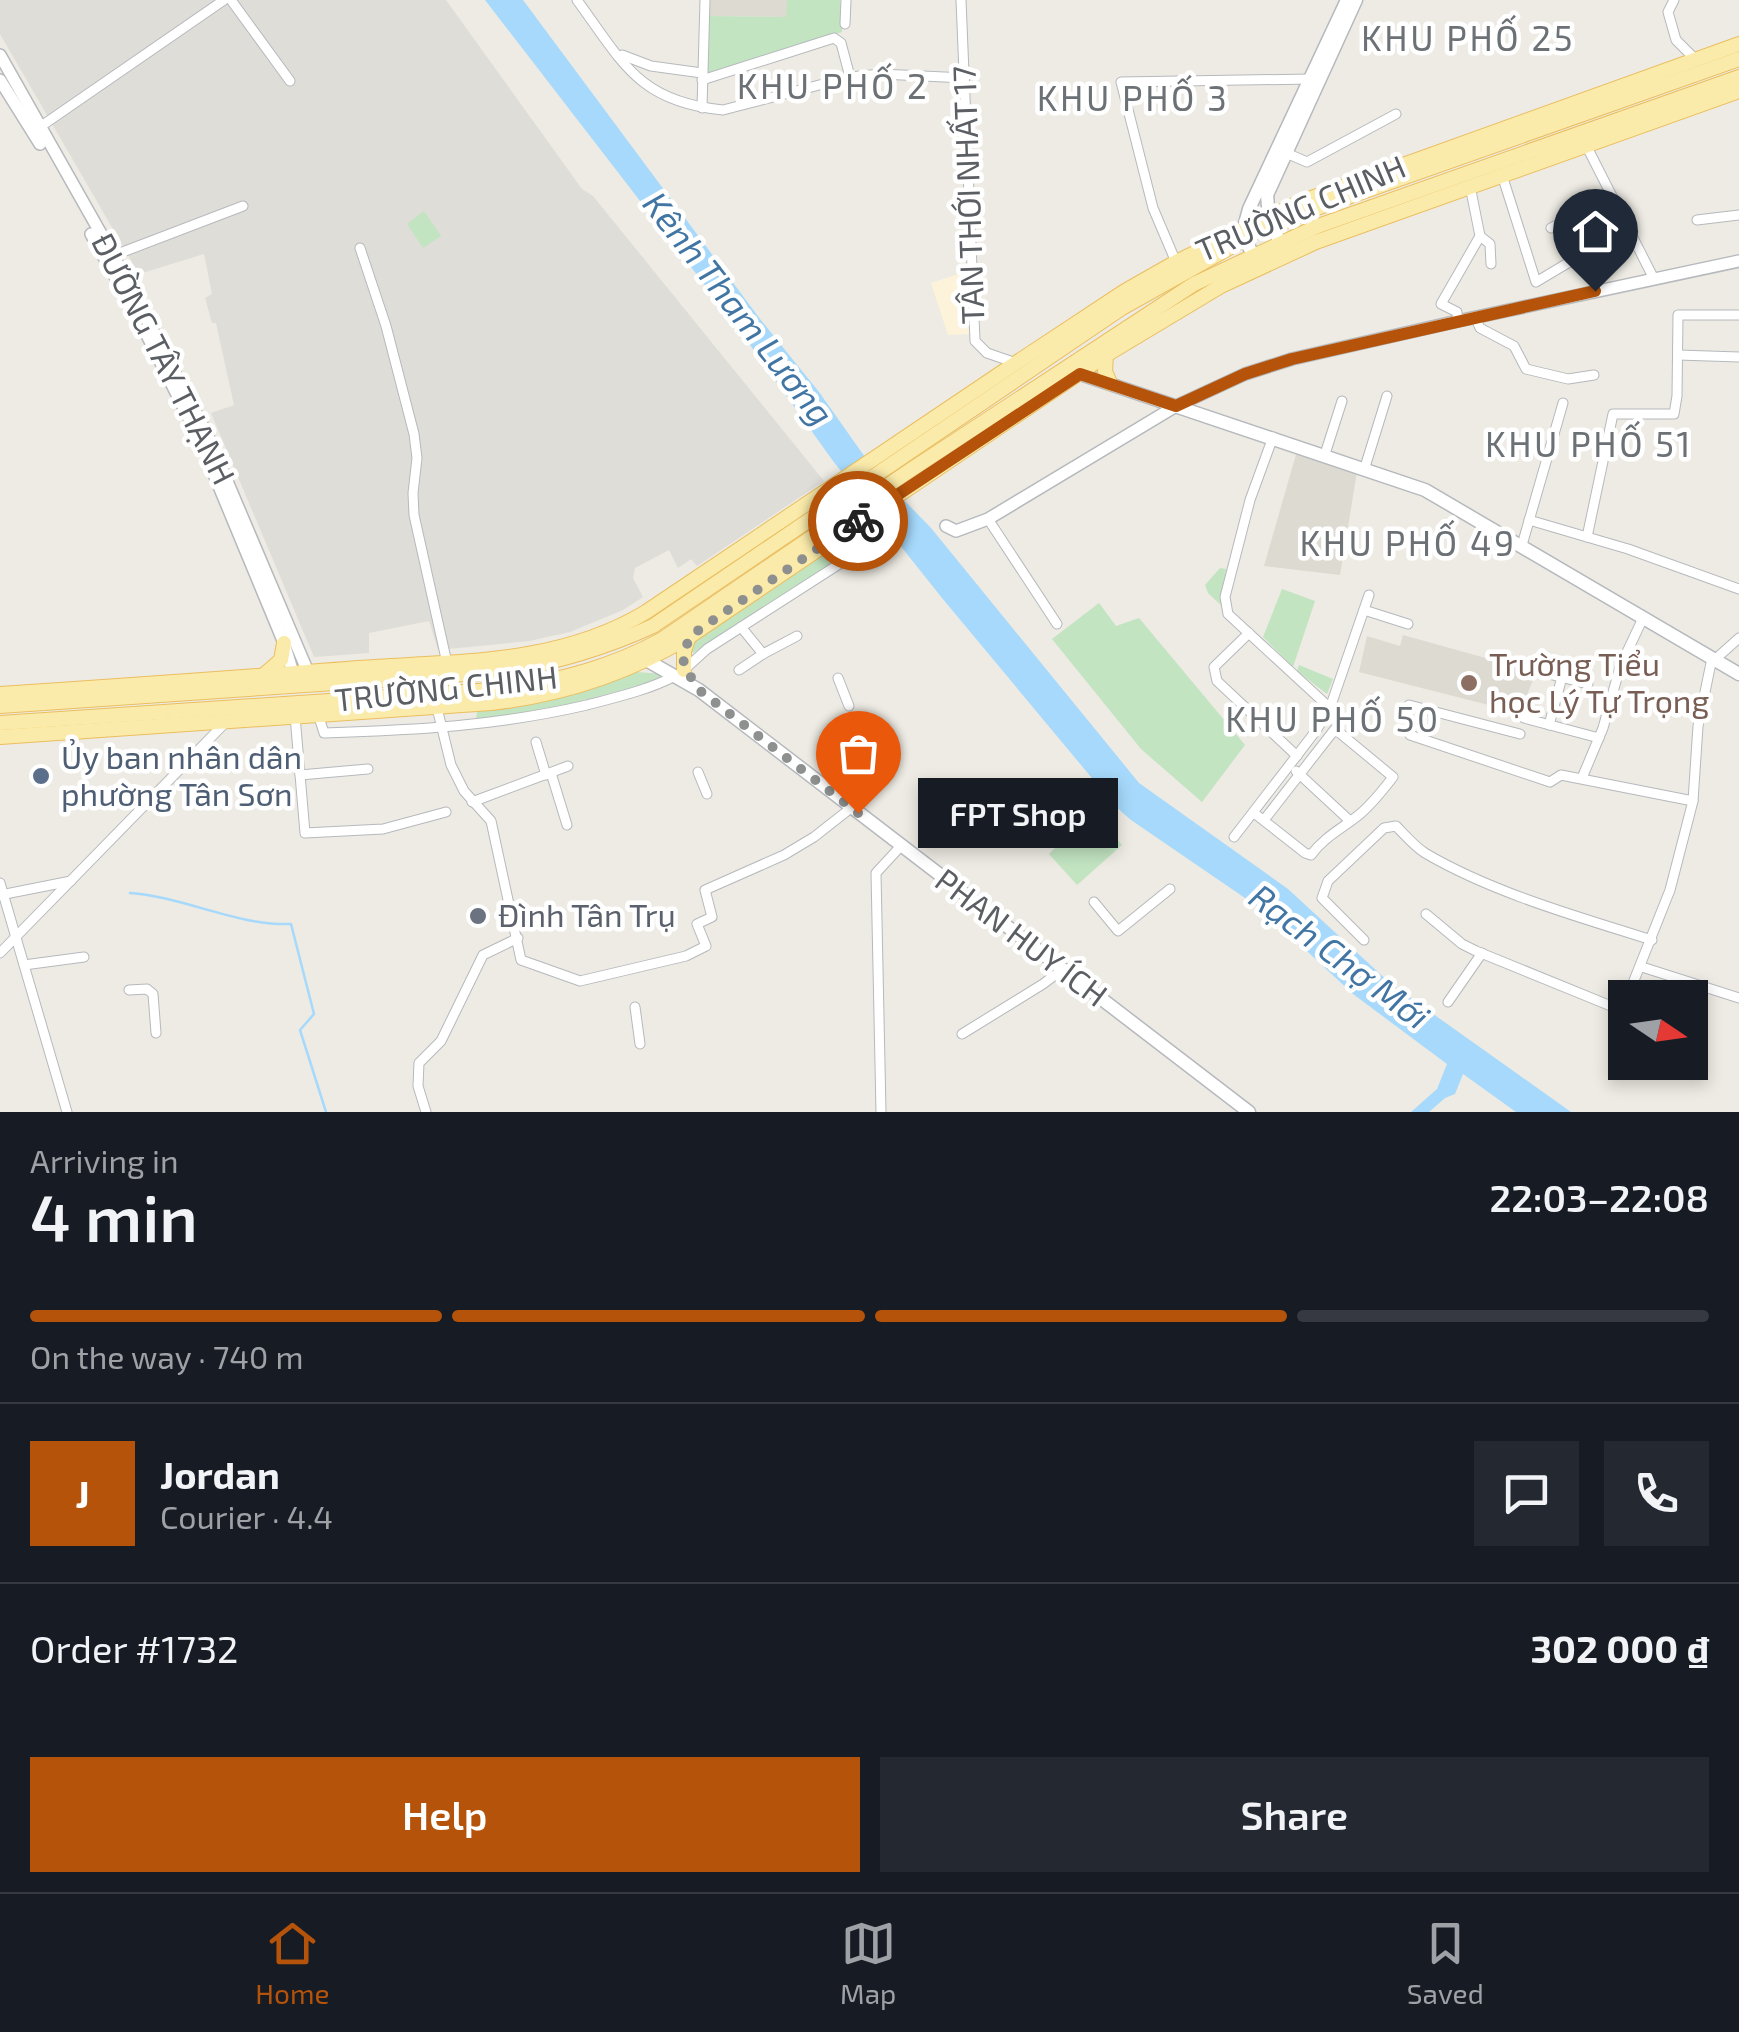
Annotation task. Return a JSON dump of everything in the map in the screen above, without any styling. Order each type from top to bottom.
[{"type":"main road","points":[[1282,249],[1271,222],[1267,195],[1341,22],[1346,0]]},
{"type":"main road","points":[[1254,261],[1244,235],[1248,209],[1310,79],[1356,0]]},
{"type":"main road","name":"TRƯỜNG CHINH","points":[[0,694],[240,690],[302,679],[555,650],[630,630],[690,636],[850,519],[1016,363],[1125,291],[1352,183],[1739,44]]},
{"type":"main road","name":"TRƯỜNG CHINH","points":[[1271,222],[1739,59]]},
{"type":"main road","name":"TRƯỜNG CHINH","points":[[907,462],[1064,369],[1194,284],[1385,201],[1739,76]]},
{"type":"main road","name":"TRƯỜNG CHINH","points":[[1282,249],[1739,91]]},
{"type":"main road","name":"TRƯỜNG CHINH","points":[[317,708],[436,708],[564,692],[645,656],[657,632],[767,540],[834,494],[907,462],[1080,374],[1254,261]]},
{"type":"main road","name":"TRƯỜNG CHINH","points":[[907,462],[1179,267]]},
{"type":"main road","points":[[1106,355],[1105,371],[1110,383]]},
{"type":"main road","points":[[1064,369],[1425,490],[1739,674]]},
{"type":"main road","name":"TRƯỜNG CHINH","points":[[657,632],[703,612],[783,565]]},
{"type":"main road","points":[[680,673],[690,636],[703,612]]},
{"type":"main road","points":[[630,630],[645,656],[680,673]]},
{"type":"main road","name":"TRƯỜNG CHINH","points":[[0,706],[264,675],[302,679],[528,667],[583,655],[630,630]]},
{"type":"main road","points":[[657,632],[680,673]]},
{"type":"main road","points":[[240,690],[280,660],[284,643]]},
{"type":"main road","name":"TRƯỜNG CHINH","points":[[0,737],[88,724],[507,690],[645,656]]},
{"type":"main road","name":"PHAN HUY ÍCH","points":[[680,673],[900,847],[1249,1112]]},
{"type":"main road","points":[[302,679],[317,708]]},
{"type":"main road","points":[[294,710],[302,679]]},
{"type":"main road","points":[[87,694],[88,724]]},
{"type":"main road","name":"TRƯỜNG CHINH","points":[[0,723],[228,720],[294,710]]},
{"type":"street","points":[[36,129],[228,0],[290,82]]},
{"type":"street","points":[[577,0],[644,85],[676,103],[723,110],[850,77],[880,74],[964,78]]},
{"type":"street","points":[[702,108],[704,0]]},
{"type":"street","points":[[845,24],[846,0]]},
{"type":"street","name":"TÂN THỚI NHẤT 17","points":[[961,0],[975,341],[987,353],[1016,363]]},
{"type":"street","points":[[1674,0],[1668,12],[1676,40],[1696,60]]},
{"type":"street","points":[[615,52],[651,66],[702,76],[834,38],[840,43],[850,77]]},
{"type":"street","name":"ĐƯỜNG TÂY THẠNH","points":[[0,55],[36,129],[144,320],[203,436],[302,679]]},
{"type":"street","points":[[1179,267],[1153,208],[1121,82],[1310,79]]},
{"type":"street","name":"ĐƯỜNG TÂY THẠNH","points":[[0,80],[36,129]]},
{"type":"street","points":[[1286,153],[1307,162],[1396,114]]},
{"type":"street","points":[[1586,146],[1654,279]]},
{"type":"street","points":[[1502,175],[1536,282],[1628,226]]},
{"type":"street","points":[[1470,186],[1480,236],[1490,244],[1491,264]]},
{"type":"street","points":[[1551,228],[1612,196]]},
{"type":"street","points":[[109,257],[243,206]]},
{"type":"street","points":[[1697,220],[1739,215]]},
{"type":"street","points":[[1458,321],[1456,312],[1441,304],[1480,236]]},
{"type":"street","points":[[360,248],[386,326],[414,434],[414,515],[447,664]]},
{"type":"street","points":[[946,526],[956,531],[988,519],[1176,406],[1245,374],[1292,359],[1458,321],[1739,261]]},
{"type":"street","points":[[1587,537],[1613,414],[1674,414],[1678,315],[1739,315]]},
{"type":"street","points":[[1476,317],[1480,328],[1514,346],[1526,369],[1568,379],[1594,375]]},
{"type":"street","points":[[1678,356],[1739,357]]},
{"type":"street","points":[[1365,468],[1387,396]]},
{"type":"street","points":[[1325,454],[1342,400]]},
{"type":"street","points":[[1522,545],[1563,403]]},
{"type":"street","points":[[1273,437],[1250,500],[1225,597],[1228,614],[1330,708]]},
{"type":"street","name":"ĐƯỜNG TÂY THẠNH","points":[[228,498],[284,643],[302,679]]},
{"type":"street","points":[[988,519],[1057,624]]},
{"type":"street","points":[[1529,520],[1739,589]]},
{"type":"street","points":[[680,673],[707,649],[886,534]]},
{"type":"street","points":[[1234,838],[1330,708],[1368,595]]},
{"type":"street","points":[[1364,610],[1408,624]]},
{"type":"street","points":[[1582,778],[1599,738],[1620,667],[1643,618]]},
{"type":"street","points":[[741,627],[763,654]]},
{"type":"street","points":[[1250,633],[1214,667],[1217,681],[1297,756]]},
{"type":"street","points":[[738,670],[797,636]]},
{"type":"street","points":[[1636,980],[1670,890],[1693,801],[1698,726],[1711,663],[1739,638]]},
{"type":"street","points":[[1541,672],[1588,684]]},
{"type":"street","name":"TRƯỜNG CHINH","points":[[317,708],[324,733],[442,730],[546,714],[659,684],[680,673]]},
{"type":"street","points":[[1550,725],[1562,677]]},
{"type":"street","points":[[838,678],[849,706]]},
{"type":"street","points":[[1409,705],[1520,734]]},
{"type":"street","points":[[436,708],[451,765],[472,802],[491,821],[522,960],[580,981],[686,956],[706,946],[697,924],[712,917],[706,890],[784,855],[851,808]]},
{"type":"street","points":[[294,710],[305,834],[383,829],[446,812]]},
{"type":"street","points":[[1524,718],[1599,738]]},
{"type":"street","points":[[0,954],[228,720]]},
{"type":"street","points":[[1254,812],[1264,820],[1310,856],[1322,841],[1380,795],[1392,777],[1335,729],[1264,820]]},
{"type":"street","points":[[1410,735],[1550,782],[1561,775],[1693,801]]},
{"type":"street","points":[[536,742],[567,825]]},
{"type":"street","points":[[472,802],[568,766]]},
{"type":"street","points":[[1290,766],[1350,821]]},
{"type":"street","points":[[300,775],[368,769]]},
{"type":"street","points":[[698,772],[707,794]]},
{"type":"street","points":[[1364,940],[1322,898],[1328,881],[1384,828],[1396,826],[1422,852],[1484,880],[1552,909],[1652,940]]},
{"type":"street","points":[[882,1112],[876,873],[900,847]]},
{"type":"street","points":[[1,895],[72,881]]},
{"type":"street","points":[[0,883],[67,1112]]},
{"type":"street","points":[[1094,902],[1118,931],[1170,889]]},
{"type":"street","points":[[1426,914],[1462,944],[1608,1004]]},
{"type":"street","points":[[426,1112],[418,1086],[419,1063],[441,1041],[484,955],[518,938]]},
{"type":"street","points":[[1448,1002],[1482,953]]},
{"type":"street","points":[[24,965],[84,956]]},
{"type":"street","points":[[1642,967],[1739,998]]},
{"type":"street","points":[[962,1034],[1062,969]]},
{"type":"street","points":[[129,990],[147,989],[153,994],[156,1033]]},
{"type":"street","points":[[634,1007],[640,1044]]},
{"type":"shaded area","points":[[0,0],[446,0],[582,189],[593,196],[824,481],[697,566],[691,559],[678,568],[669,550],[635,568],[633,578],[643,597],[623,610],[570,632],[529,641],[438,650],[429,621],[369,633],[369,653],[314,657],[211,413],[234,405],[216,323],[212,323],[205,298],[212,294],[204,254],[139,274],[0,34]]},
{"type":"shaded area","points":[[709,0],[787,0],[787,17],[709,16]]},
{"type":"shaded area","points":[[971,270],[972,334],[948,335],[931,283]]},
{"type":"shaded area","points":[[1297,451],[1357,472],[1340,575],[1264,566]]},
{"type":"shaded area","name":"Trường Tiểu học Lý Tự Trọng","points":[[1403,635],[1536,672],[1520,713],[1359,672],[1367,636],[1400,646]]},
{"type":"green space","points":[[787,0],[840,0],[842,32],[704,76],[709,16],[786,17]]},
{"type":"green space","points":[[424,211],[441,236],[423,248],[407,224]]},
{"type":"green space","points":[[871,521],[880,534],[693,653],[689,649],[692,638]]},
{"type":"green space","points":[[1220,568],[1226,569],[1221,605],[1205,585]]},
{"type":"green space","points":[[1282,589],[1315,601],[1293,667],[1263,637]]},
{"type":"green space","points":[[1099,603],[1116,626],[1139,618],[1245,745],[1202,802],[1141,749],[1052,639]]},
{"type":"green space","points":[[1299,665],[1333,679],[1327,694],[1297,671]]},
{"type":"green space","points":[[637,672],[668,678],[558,707],[476,720],[477,711],[482,708]]},
{"type":"green space","points":[[1078,795],[1122,845],[1077,885],[1049,854],[1060,843],[1045,826]]},
{"type":"water","name":"Kênh Tham Lương","points":[[485,0],[523,0],[872,467],[931,528],[1139,783],[1288,889],[1391,984],[1571,1112],[1516,1112],[1463,1074],[1455,1094],[1429,1112],[1411,1112],[1437,1089],[1447,1064],[1353,994],[1264,911],[1116,807],[833,461],[735,324]]},
{"type":"waterway","points":[[130,893],[250,921],[291,924],[314,1014],[300,1030],[326,1112]]},
{"type":"way so far","points":[[858,521],[690,636],[684,652],[684,670],[699,690],[858,813]]},
{"type":"place","name":"Trường Tiểu học Lý Tự Trọng","points":[[1469,683]]},
{"type":"place","name":"Ủy ban nhân dân phường Tân Sơn","points":[[41,776]]},
{"type":"place","name":"FPT Shop","points":[[858,813]]},
{"type":"place","name":"Đình Tân Trụ","points":[[478,916]]},
{"type":"district","name":"KHU PHỐ 25","points":[[1468,39]]},
{"type":"district","name":"KHU PHỐ 2","points":[[833,87]]},
{"type":"district","name":"KHU PHỐ 3","points":[[1133,99]]},
{"type":"district","name":"KHU PHỐ 51","points":[[1589,445]]},
{"type":"district","name":"KHU PHỐ 49","points":[[1408,544]]},
{"type":"district","name":"KHU PHỐ 50","points":[[1333,720]]},
{"type":"route","points":[[858,521],[1080,374],[1176,406],[1245,374],[1292,359],[1595,291]]},
{"type":"water label","name":"Rạch Chợ Mới","points":[[1339,957]]}]
